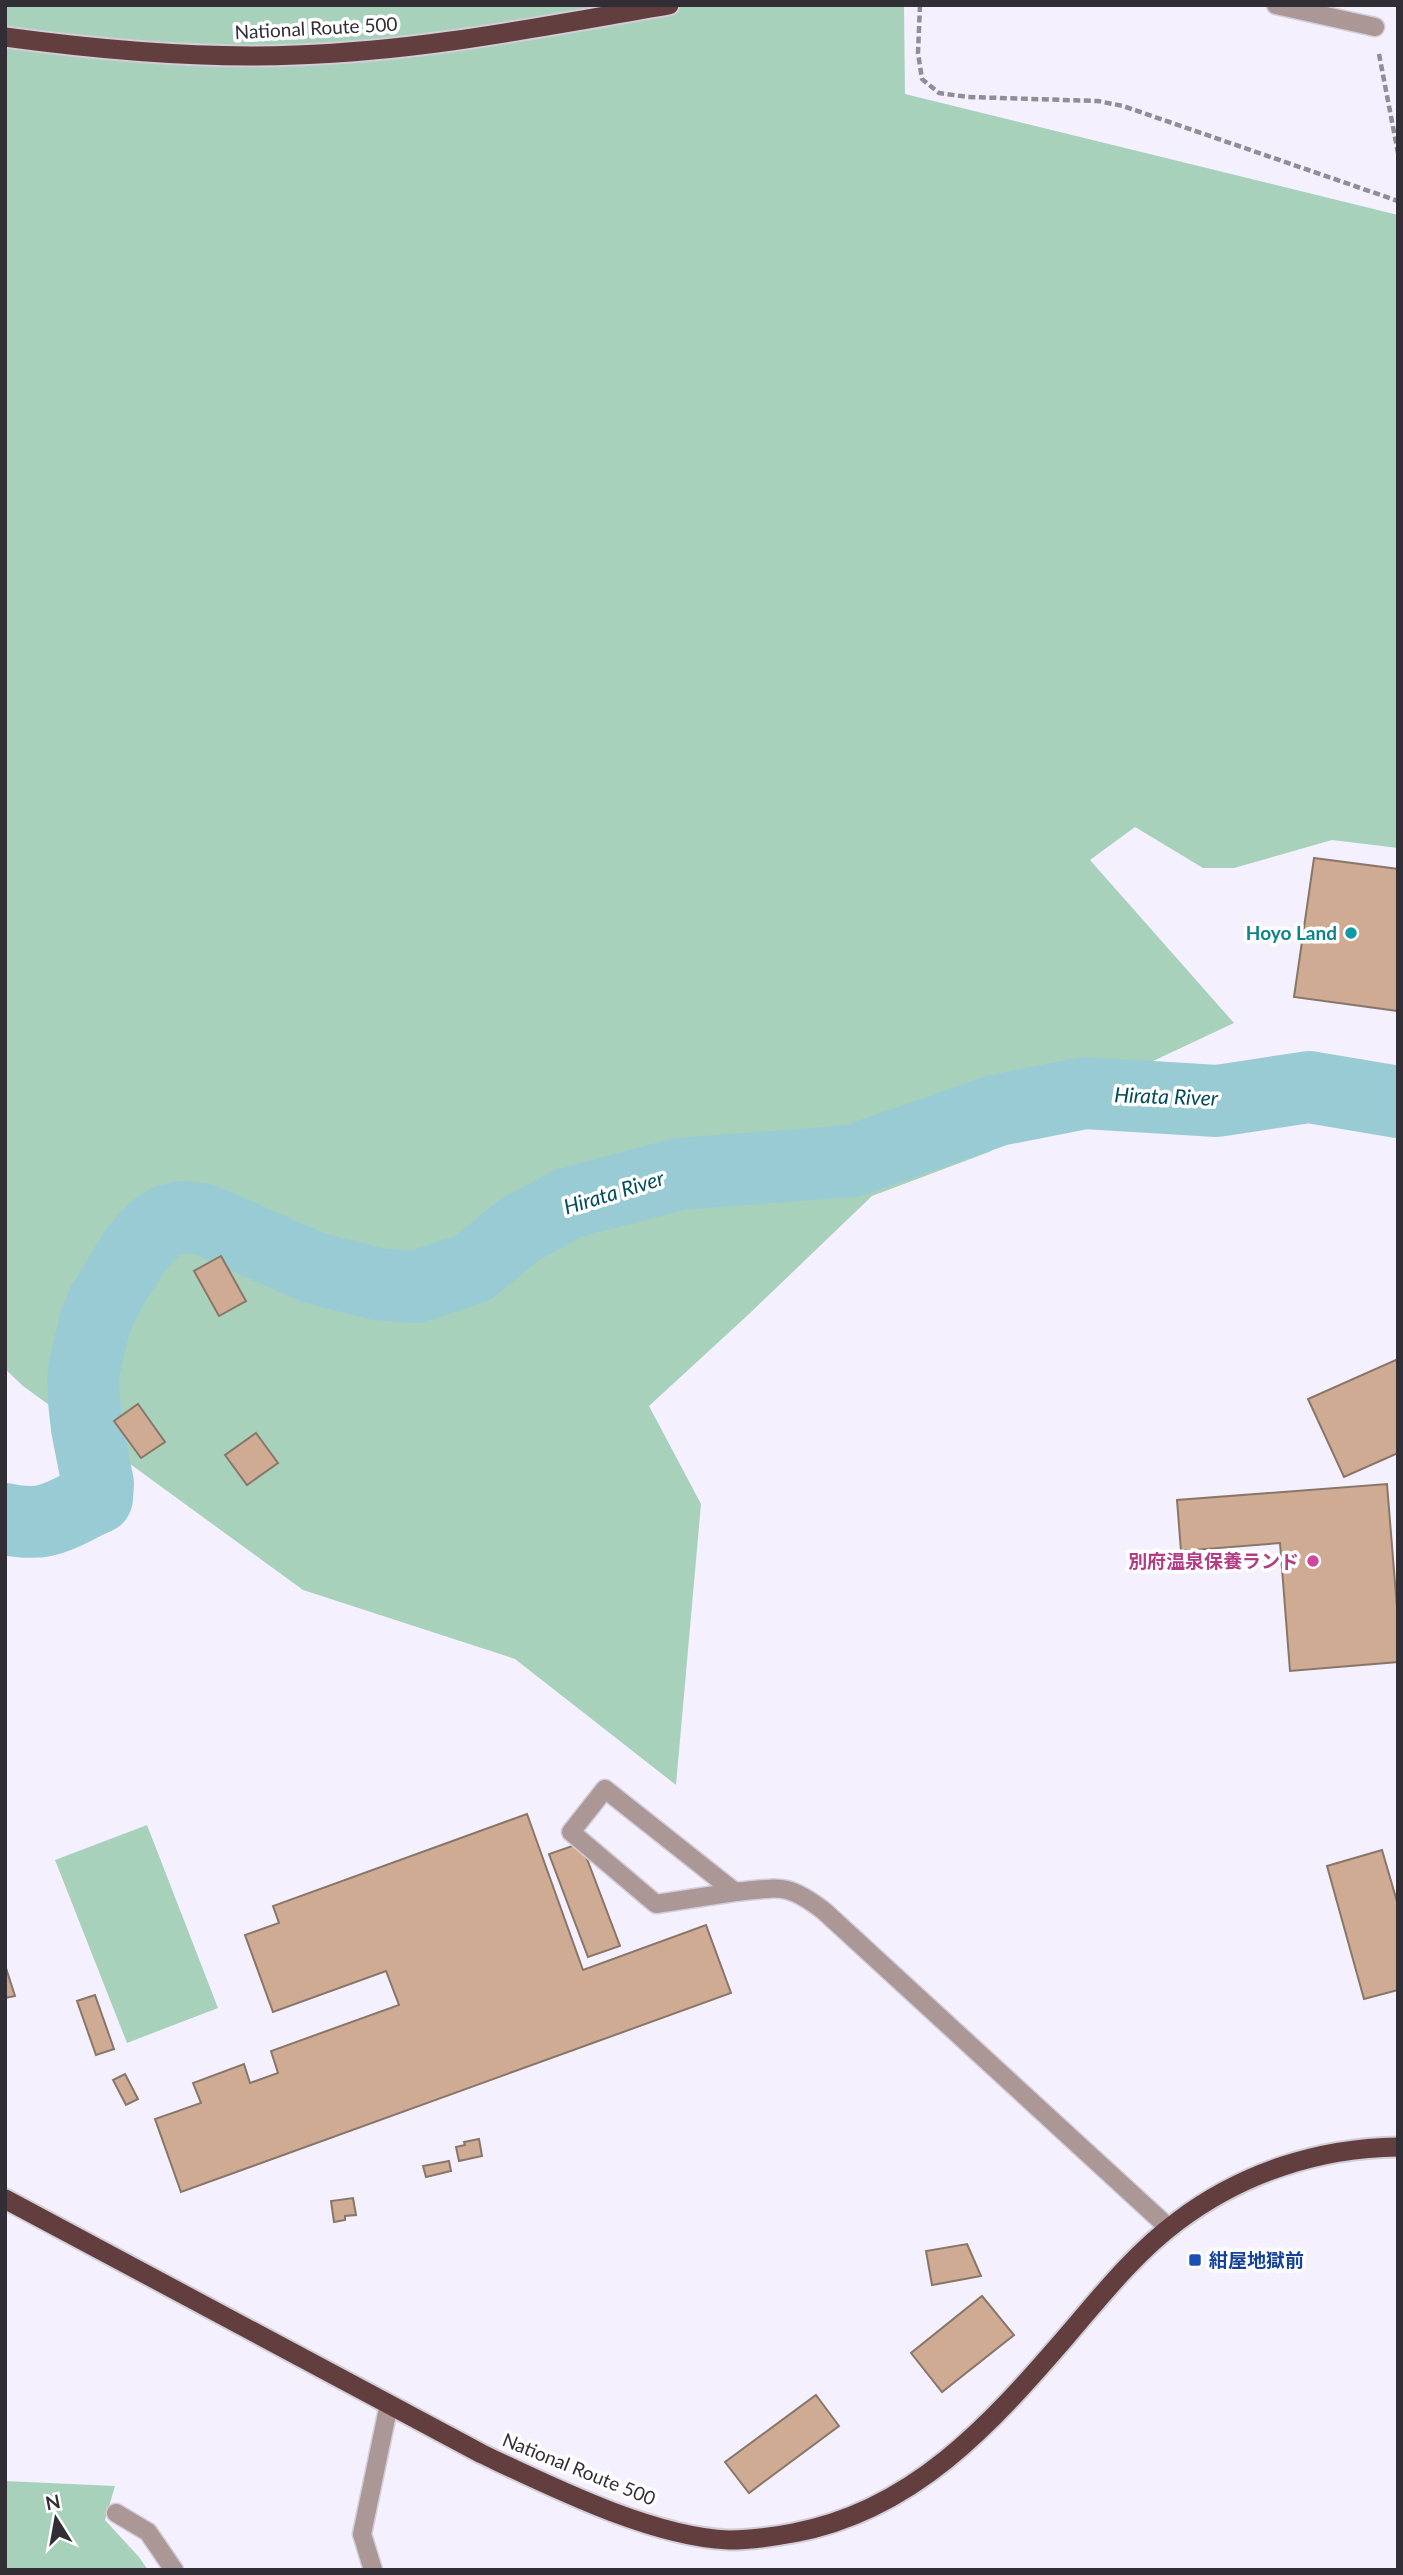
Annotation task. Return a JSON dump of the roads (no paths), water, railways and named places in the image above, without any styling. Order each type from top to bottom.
[{"type":"highway","name":"National Route 500","points":[[5,37],[86,48],[196,55],[295,55],[438,43],[669,5]]},
{"type":"highway","name":"National Route 500","points":[[5,2199],[482,2454],[542,2483],[650,2524],[729,2540],[816,2529],[858,2515],[897,2496],[929,2474],[999,2411],[1120,2274],[1169,2228],[1206,2201],[1234,2185],[1286,2164],[1339,2153],[1398,2147]]},
{"type":"street","points":[[1276,5],[1375,27]]},
{"type":"street","points":[[735,1892],[605,1789],[571,1832],[656,1904],[735,1892],[785,1888],[803,1895],[824,1911],[1169,2228]]},
{"type":"street","points":[[373,2570],[362,2534],[389,2404]]},
{"type":"street","points":[[116,2513],[148,2532],[174,2570]]},
{"type":"waterway","name":"Hirata River","points":[[5,1519],[43,1521],[97,1498],[98,1484],[84,1401],[83,1376],[89,1347],[104,1301],[134,1252],[152,1231],[166,1221],[181,1217],[203,1219],[314,1268],[377,1284],[416,1287],[473,1268],[519,1230],[569,1203],[679,1174],[852,1161],[998,1110],[1085,1093],[1217,1101],[1309,1087],[1398,1102]]},
{"type":"place","name":"Hoyo Land","points":[[1351,933]]},
{"type":"place","name":"別府温泉保養ランド","points":[[1313,1561]]},
{"type":"place","name":"紺屋地獄前","points":[[1195,2260]]}]
